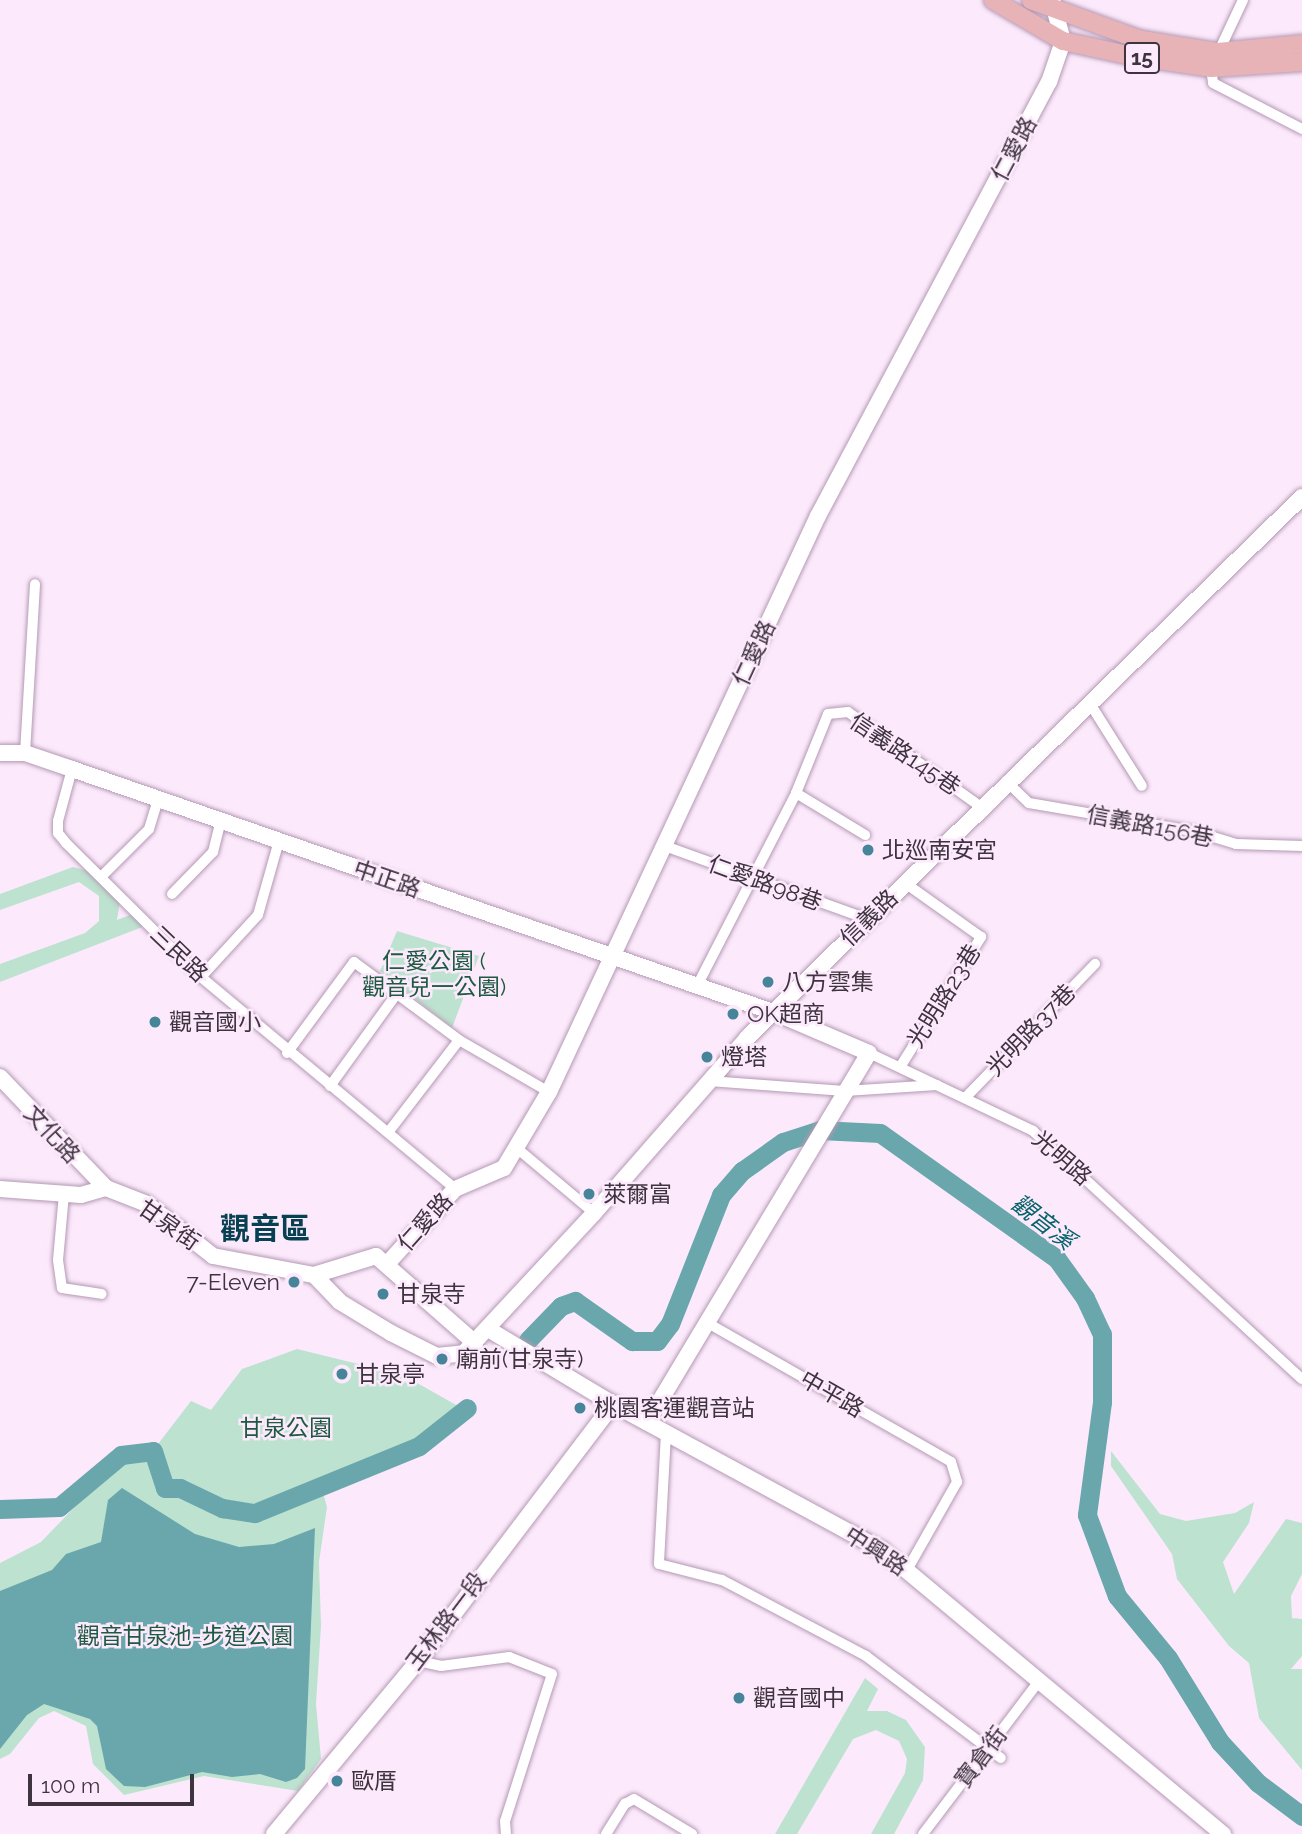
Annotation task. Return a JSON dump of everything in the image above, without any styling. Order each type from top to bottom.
[{"type":"main road","name":"15","points":[[993,0],[1063,41],[1214,60],[1302,62]]},
{"type":"main road","name":"15","points":[[1031,0],[1055,4],[1138,39],[1214,60],[1302,44]]},
{"type":"street","points":[[1243,0],[1214,60],[1213,83],[1302,129]]},
{"type":"street","points":[[1055,4],[1063,41]]},
{"type":"street","name":"仁愛路","points":[[387,1264],[455,1189],[504,1168],[519,1150],[549,1092],[610,956],[818,516],[1049,82],[1063,41]]},
{"type":"street","name":"信義路","points":[[488,1329],[773,1012],[980,806],[1302,497]]},
{"type":"street","points":[[25,754],[36,584]]},
{"type":"street","points":[[1089,702],[1142,786]]},
{"type":"street","name":"信義路145巷","points":[[796,793],[828,714],[848,712],[980,806]]},
{"type":"street","name":"中正路","points":[[0,752],[25,754],[72,769],[773,1012]]},
{"type":"street","name":"三民路","points":[[72,769],[58,833],[201,977],[287,1054],[390,1130],[455,1189]]},
{"type":"street","name":"信義路156巷","points":[[1006,781],[1029,803],[1197,832],[1236,844],[1302,846]]},
{"type":"street","points":[[697,986],[796,793],[865,835]]},
{"type":"street","points":[[101,877],[149,829],[158,799]]},
{"type":"street","points":[[172,894],[213,852],[222,821]]},
{"type":"street","points":[[201,977],[258,915],[279,841]]},
{"type":"street","name":"仁愛路98巷","points":[[662,845],[751,880],[868,919]]},
{"type":"street","name":"光明路23巷","points":[[902,1063],[981,937],[905,883]]},
{"type":"street","points":[[287,1054],[354,962],[398,992],[459,1040],[549,1092]]},
{"type":"street","name":"光明路37巷","points":[[967,1097],[1095,964]]},
{"type":"street","points":[[330,1086],[398,992]]},
{"type":"street","name":"光明路","points":[[773,1012],[967,1097],[1033,1130],[1302,1379]]},
{"type":"street","points":[[390,1130],[459,1040]]},
{"type":"street","points":[[647,1422],[869,1053]]},
{"type":"street","name":"文化路","points":[[0,1077],[106,1188]]},
{"type":"street","points":[[709,1081],[841,1098],[937,1085]]},
{"type":"street","points":[[519,1150],[594,1213]]},
{"type":"street","points":[[0,1189],[81,1195],[106,1188]]},
{"type":"street","name":"甘泉街","points":[[106,1188],[147,1204],[213,1256],[314,1275],[373,1256],[387,1264]]},
{"type":"street","points":[[64,1194],[58,1260],[62,1288],[102,1294]]},
{"type":"street","points":[[387,1264],[475,1343]]},
{"type":"street","points":[[314,1275],[340,1302],[437,1356],[464,1353],[488,1329]]},
{"type":"street","name":"中平路","points":[[706,1322],[951,1462],[957,1482],[907,1570]]},
{"type":"street","name":"中興路","points":[[488,1329],[613,1404],[882,1550],[1223,1834]]},
{"type":"street","name":"玉林路一段","points":[[274,1834],[418,1661],[613,1404]]},
{"type":"street","points":[[666,1433],[659,1564],[722,1580],[866,1656],[1001,1758]]},
{"type":"street","points":[[418,1661],[441,1666],[509,1657],[540,1665],[552,1674],[505,1821],[506,1834]]},
{"type":"street","name":"寶倉街","points":[[923,1834],[1039,1681]]},
{"type":"street","points":[[606,1834],[625,1804],[634,1799],[692,1834]]},
{"type":"green space","points":[[73,867],[96,873],[121,895],[117,920],[135,913],[145,926],[0,982],[0,964],[85,933],[99,921],[99,896],[79,882],[0,910],[0,894]]},
{"type":"green space","name":"仁愛公園 ( 觀音兒一公園)","points":[[397,931],[479,956],[452,1028],[380,971]]},
{"type":"green space","name":"觀音甘泉池-步道公園","points":[[297,1349],[403,1375],[465,1410],[419,1446],[322,1489],[327,1507],[319,1562],[321,1626],[316,1704],[321,1759],[298,1791],[204,1776],[124,1795],[93,1764],[86,1726],[54,1711],[39,1718],[10,1754],[0,1759],[0,1563],[41,1542],[115,1465],[120,1451],[155,1448],[191,1401],[211,1410],[242,1369]]},
{"type":"green space","points":[[1111,1451],[1160,1514],[1186,1521],[1235,1513],[1254,1502],[1249,1523],[1223,1562],[1234,1594],[1286,1519],[1302,1523],[1302,1574],[1291,1596],[1292,1618],[1302,1619],[1302,1656],[1291,1669],[1302,1669],[1302,1770],[1259,1718],[1249,1663],[1229,1646],[1177,1579],[1172,1554],[1111,1466]]},
{"type":"green space","points":[[865,1678],[878,1689],[867,1711],[887,1711],[906,1720],[925,1747],[923,1780],[894,1834],[871,1834],[905,1773],[907,1759],[899,1741],[876,1730],[853,1739],[797,1834],[775,1834]]},
{"type":"water","name":"觀音甘泉池-步道公園","points":[[122,1488],[195,1534],[239,1547],[274,1544],[315,1528],[305,1769],[297,1778],[286,1782],[260,1774],[232,1777],[202,1772],[145,1787],[124,1786],[106,1769],[97,1726],[90,1719],[44,1704],[27,1715],[0,1749],[0,1591],[52,1570],[66,1554],[101,1542],[108,1500]]},
{"type":"waterway","name":"觀音溪","points":[[528,1340],[561,1306],[575,1301],[632,1341],[657,1341],[670,1324],[721,1195],[742,1171],[783,1142],[820,1130],[880,1133],[1057,1259],[1085,1298],[1102,1334],[1102,1402],[1087,1515],[1117,1596],[1168,1658],[1220,1742],[1258,1783],[1302,1816]]},
{"type":"waterway","name":"觀音溪","points":[[0,1509],[59,1507],[121,1455],[153,1451],[165,1488],[180,1488],[222,1508],[255,1513],[419,1446],[467,1408]]},
{"type":"place","name":"北巡南安宮","points":[[868,850]]},
{"type":"place","name":"八方雲集","points":[[768,982]]},
{"type":"place","name":"OK超商","points":[[733,1014]]},
{"type":"place","name":"觀音國小","points":[[155,1022]]},
{"type":"place","name":"燈塔","points":[[707,1057]]},
{"type":"place","name":"萊爾富","points":[[589,1194]]},
{"type":"place","name":"7-Eleven","points":[[294,1282]]},
{"type":"place","name":"甘泉寺","points":[[383,1294]]},
{"type":"place","name":"廟前(甘泉寺)","points":[[442,1359]]},
{"type":"place","name":"甘泉亭","points":[[342,1374]]},
{"type":"place","name":"桃園客運觀音站","points":[[580,1408]]},
{"type":"place","name":"觀音國中","points":[[739,1698]]},
{"type":"place","name":"歐厝","points":[[337,1781]]},
{"type":"district","name":"觀音區","points":[[265,1229]]},
{"type":"park label","name":"甘泉公園","points":[[286,1428]]}]
